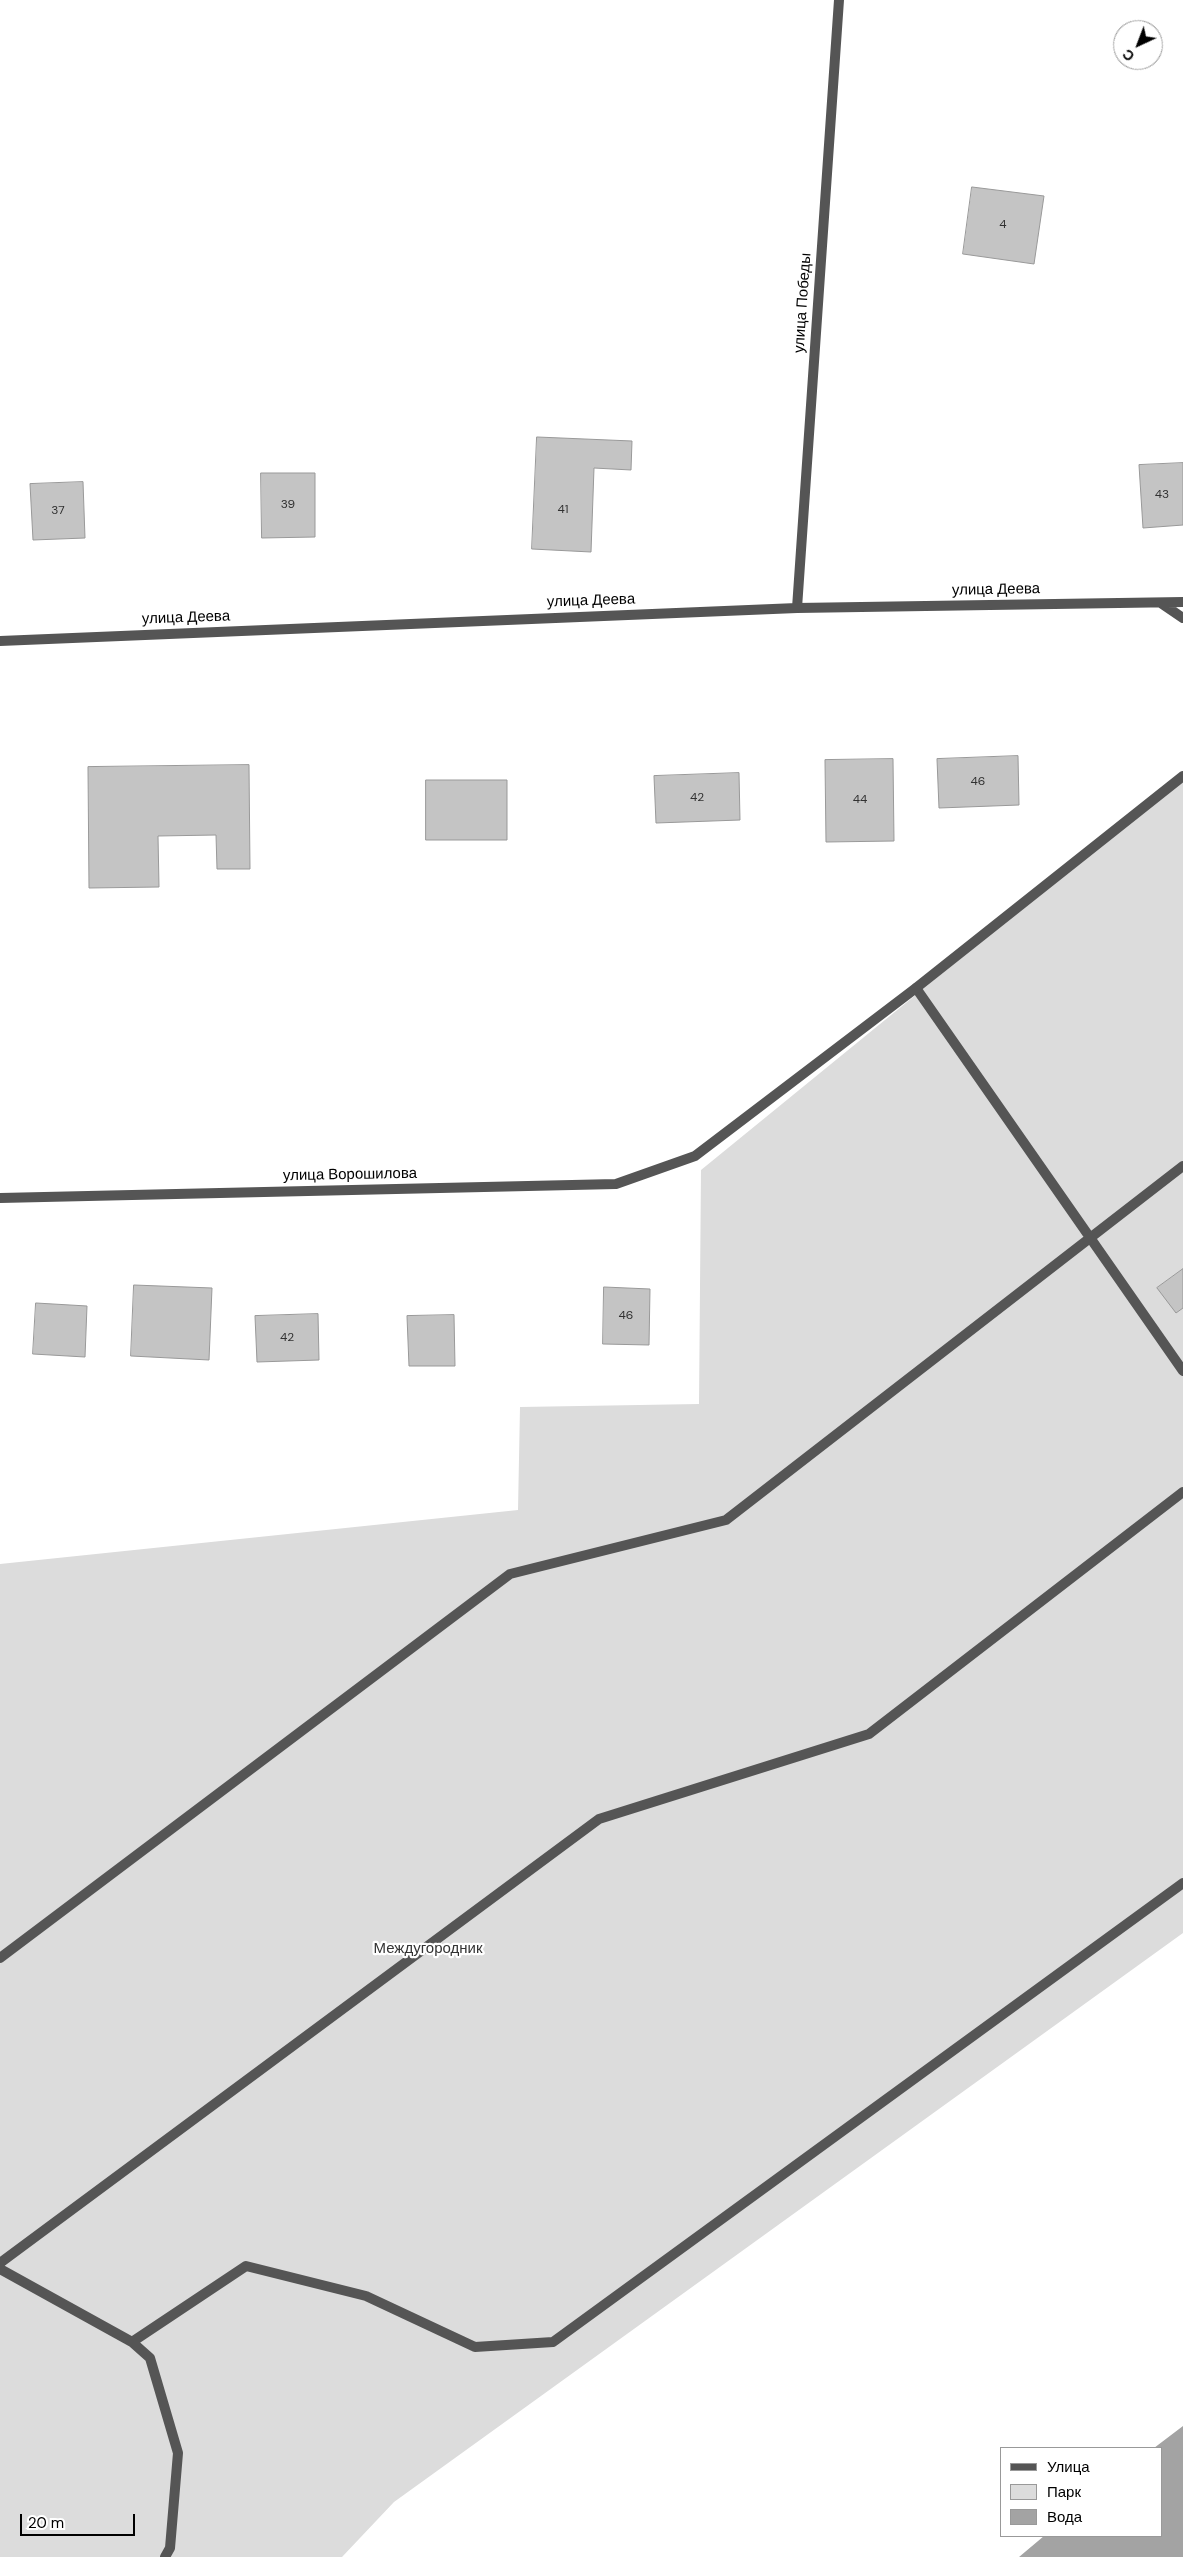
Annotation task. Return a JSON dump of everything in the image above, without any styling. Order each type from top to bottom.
[{"type":"street","name":"улица Победы","points":[[797,608],[839,0]]},
{"type":"street","name":"улица Деева","points":[[0,641],[797,608],[1183,602]]},
{"type":"street","points":[[1161,603],[1183,618]]},
{"type":"street","name":"улица Ворошилова","points":[[0,1198],[616,1184],[695,1156],[916,988],[1183,776]]},
{"type":"street","points":[[916,988],[1183,1371]]},
{"type":"street","points":[[0,1958],[510,1574],[726,1520],[1183,1166]]},
{"type":"street","points":[[0,2263],[599,1819],[869,1734],[1183,1492]]},
{"type":"street","points":[[132,2342],[246,2266],[366,2296],[475,2347],[553,2342],[1183,1883]]},
{"type":"street","points":[[0,2269],[132,2342],[150,2358],[178,2453],[170,2548],[165,2557]]},
{"type":"green space","name":"Междугородник","points":[[1183,777],[1183,1933],[394,2502],[342,2557],[0,2557],[0,1564],[518,1510],[520,1407],[699,1404],[701,1170]]},
{"type":"water","points":[[1183,2426],[1183,2557],[1019,2557],[1043,2537],[1163,2537],[1163,2447],[1155,2447]]},
{"type":"building","points":[[972,187],[1044,196],[1034,264],[963,254]]},
{"type":"building","points":[[537,437],[632,441],[631,470],[594,468],[591,552],[532,549]]},
{"type":"building","points":[[1183,463],[1183,525],[1143,528],[1139,465]]},
{"type":"building","points":[[261,473],[315,473],[315,537],[262,538]]},
{"type":"building","points":[[83,482],[85,538],[33,540],[30,484]]},
{"type":"building","points":[[1018,756],[1019,805],[939,808],[937,759]]},
{"type":"building","points":[[893,759],[894,841],[826,842],[825,760]]},
{"type":"building","points":[[249,765],[250,869],[217,869],[216,835],[158,836],[159,887],[89,888],[88,767]]},
{"type":"building","points":[[739,773],[740,820],[656,823],[654,776]]},
{"type":"building","points":[[426,780],[507,780],[507,840],[426,840]]},
{"type":"building","points":[[1183,1269],[1183,1308],[1176,1313],[1157,1288]]},
{"type":"building","points":[[134,1285],[212,1288],[209,1360],[131,1356]]},
{"type":"building","points":[[604,1287],[650,1289],[649,1345],[603,1344]]},
{"type":"building","points":[[36,1303],[87,1306],[85,1357],[33,1354]]},
{"type":"building","points":[[318,1314],[319,1360],[257,1362],[255,1316]]},
{"type":"building","points":[[454,1315],[455,1366],[409,1366],[407,1316]]}]
